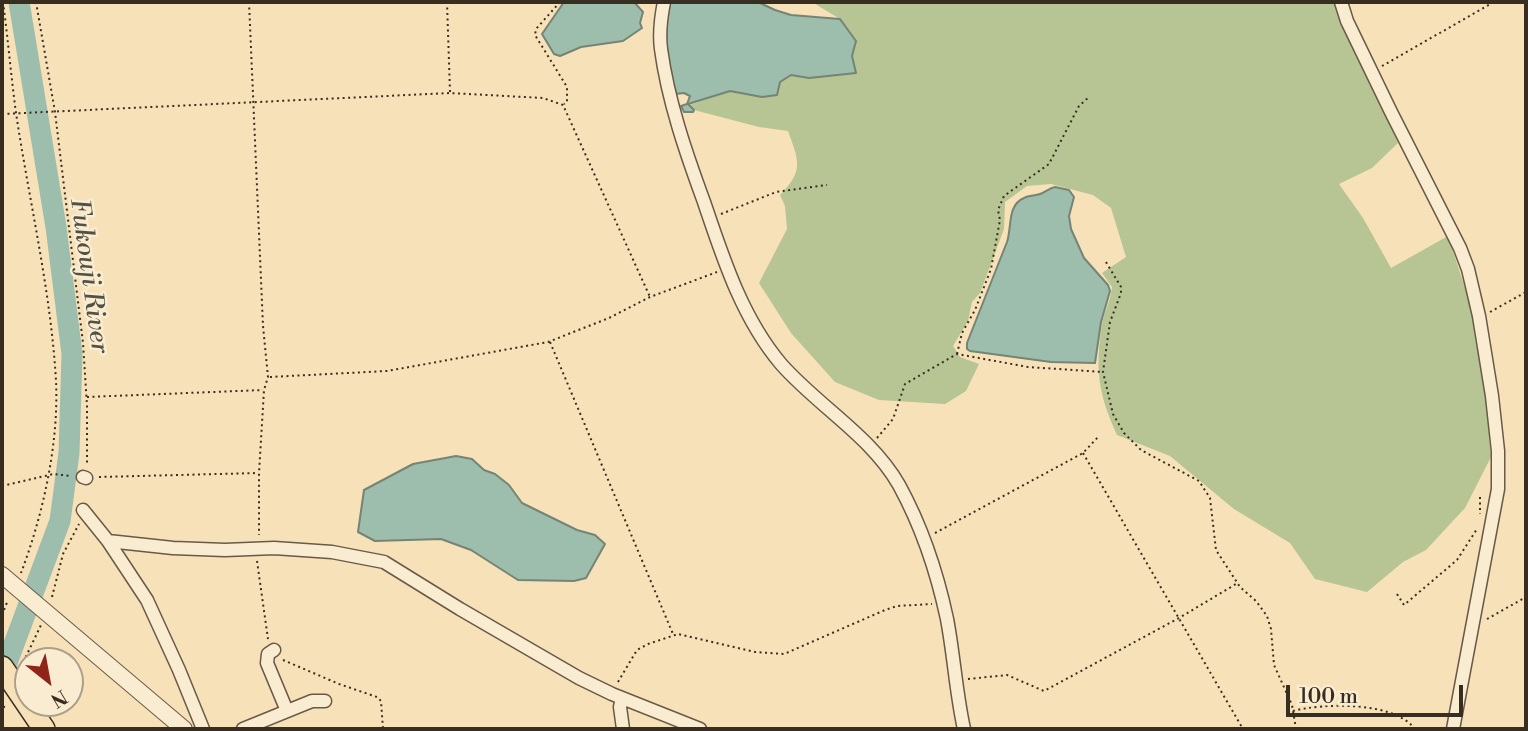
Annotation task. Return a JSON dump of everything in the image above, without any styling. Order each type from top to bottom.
[{"type":"main road","points":[[9,676],[44,729]]},
{"type":"street","points":[[664,2],[660,20],[660,47],[670,92],[688,158],[727,268],[748,314],[780,362],[890,470],[925,539],[943,604],[964,729]]},
{"type":"street","points":[[1341,2],[1347,21],[1461,248],[1479,316],[1498,451],[1498,489],[1453,729]]},
{"type":"street","points":[[83,510],[108,541],[147,600],[203,729]]},
{"type":"street","points":[[108,541],[173,548],[259,548],[332,552],[384,562],[460,609],[617,696],[699,729]]},
{"type":"street","points":[[11,583],[184,729]]},
{"type":"street","points":[[274,650],[268,654],[267,663],[286,711]]},
{"type":"street","points":[[617,696],[623,729]]},
{"type":"street","points":[[243,729],[312,701],[325,701]]},
{"type":"path","points":[[2,615],[11,583],[33,540],[48,475],[56,382],[26,164],[16,113],[4,2]]},
{"type":"path","points":[[36,2],[83,343],[87,397],[85,477]]},
{"type":"path","points":[[249,2],[263,326],[268,377],[264,390],[259,473],[257,563],[269,642],[279,657],[290,663],[377,697],[381,701],[383,729]]},
{"type":"path","points":[[447,2],[450,93]]},
{"type":"path","points":[[560,2],[536,29],[535,35],[566,87],[567,102],[563,105]]},
{"type":"path","points":[[1372,72],[1494,2]]},
{"type":"path","points":[[2,114],[450,93],[543,97],[563,105],[650,298]]},
{"type":"path","points":[[957,354],[962,333],[975,310],[991,269],[1000,220],[998,210],[1004,196],[1049,164],[1079,106],[1090,96]]},
{"type":"path","points":[[709,218],[776,192],[827,185]]},
{"type":"path","points":[[1106,262],[1121,287],[1110,321],[1103,372],[1113,414],[1124,433],[1141,450],[1199,481],[1210,498],[1216,550],[1237,583],[1256,601],[1266,616],[1271,629],[1274,665],[1293,711],[1296,729]]},
{"type":"path","points":[[268,377],[387,371],[550,341],[727,268]]},
{"type":"path","points":[[1479,316],[1498,309],[1526,292]]},
{"type":"path","points":[[550,341],[673,635]]},
{"type":"path","points":[[869,447],[893,419],[905,384],[957,354],[1028,367],[1103,372]]},
{"type":"path","points":[[87,397],[264,390]]},
{"type":"path","points":[[925,539],[1083,453],[1099,436]]},
{"type":"path","points":[[1083,453],[1243,729]]},
{"type":"path","points":[[2,486],[53,474],[85,477],[259,473]]},
{"type":"path","points":[[1397,594],[1404,605],[1457,560],[1480,521],[1480,497]]},
{"type":"path","points":[[2,713],[9,676],[44,611],[63,554],[78,528],[83,510]]},
{"type":"path","points":[[956,681],[1007,675],[1044,691],[1179,618],[1237,583]]},
{"type":"path","points":[[1472,622],[1486,620],[1526,597]]},
{"type":"path","points":[[617,696],[636,650],[673,635],[755,652],[783,654],[897,606],[943,604]]},
{"type":"path","points":[[1293,711],[1319,705],[1358,708],[1397,716],[1415,729]]},
{"type":"green space","points":[[812,2],[1335,2],[1398,143],[1372,168],[1339,184],[1363,218],[1391,268],[1448,236],[1471,306],[1476,344],[1484,374],[1491,457],[1465,508],[1426,550],[1403,562],[1367,592],[1315,579],[1290,543],[1234,509],[1170,456],[1117,435],[1100,381],[1100,340],[1112,287],[1102,273],[1126,257],[1111,208],[1093,195],[1051,184],[1027,186],[1005,202],[1004,229],[980,293],[972,302],[968,321],[953,346],[960,357],[979,364],[966,391],[945,404],[879,400],[835,382],[791,333],[759,283],[787,229],[785,206],[780,195],[793,179],[797,165],[788,131],[759,127],[687,106],[730,91],[762,97],[777,95],[780,83],[791,75],[809,78],[856,73],[852,56],[856,41],[840,19]]},
{"type":"shaded area","points":[[564,2],[634,2],[643,12],[640,23],[642,28],[623,41],[581,47],[560,56],[554,54],[542,34]]},
{"type":"shaded area","points":[[668,2],[758,2],[791,15],[840,19],[856,41],[852,56],[856,73],[809,78],[791,75],[780,82],[777,95],[762,97],[730,91],[688,104],[693,112],[684,112],[681,106],[687,104],[690,96],[684,93],[675,94],[665,67]]},
{"type":"shaded area","points":[[1055,187],[1069,190],[1074,197],[1069,216],[1071,229],[1084,258],[1108,285],[1110,291],[1101,322],[1095,363],[1051,362],[970,351],[967,349],[967,343],[1007,242],[1012,211],[1019,201],[1026,197]]},
{"type":"shaded area","points":[[456,456],[472,459],[484,470],[495,474],[509,485],[522,503],[577,530],[595,535],[605,544],[586,578],[574,581],[518,580],[471,550],[441,539],[375,541],[358,532],[364,490],[413,464]]},
{"type":"waterway","name":"Fukouji River","points":[[2,676],[60,521],[69,453],[72,354],[56,227],[19,2]]}]
